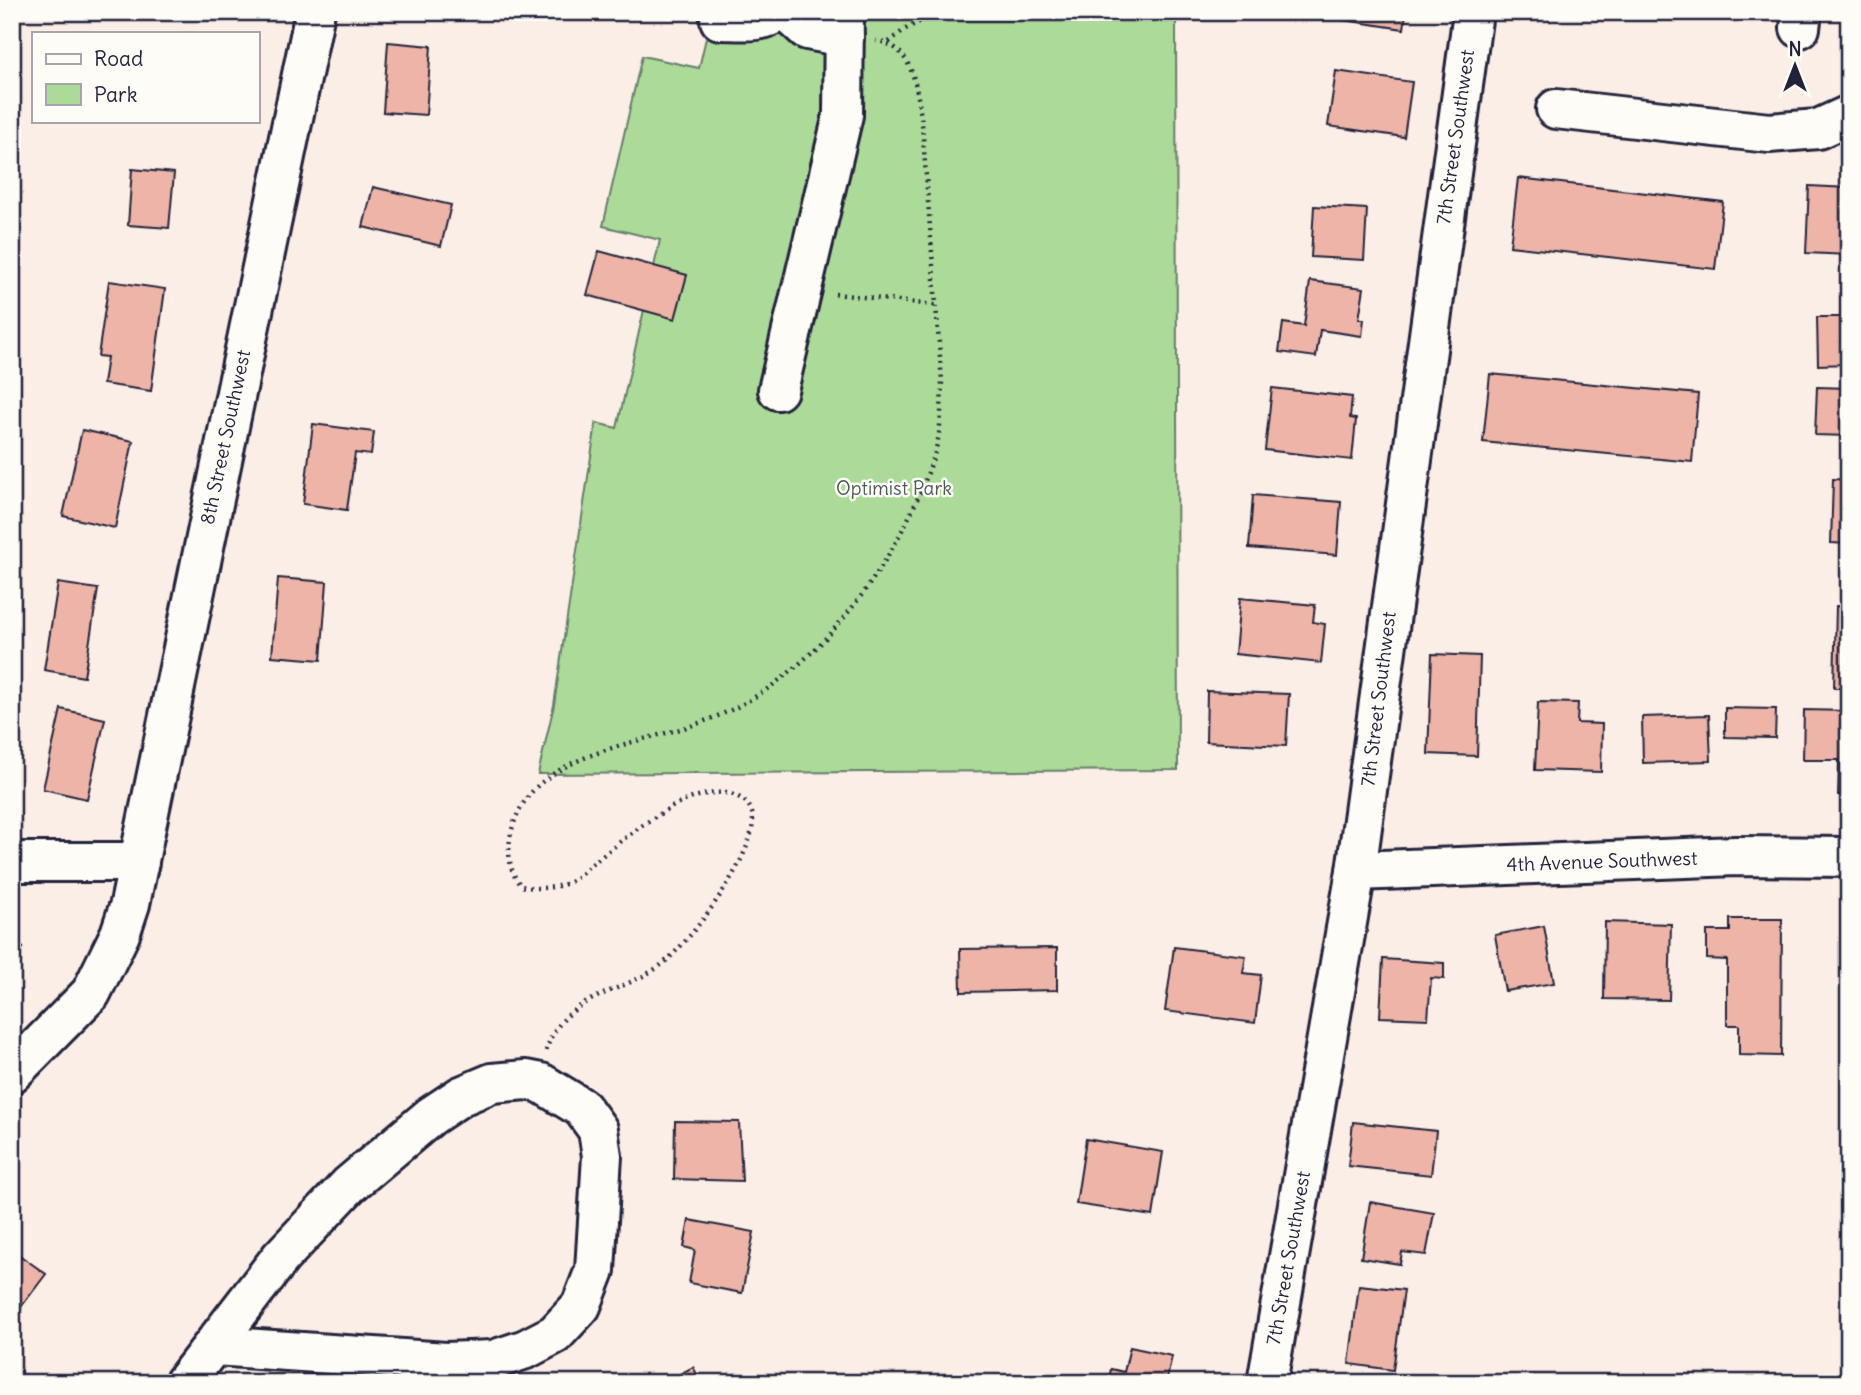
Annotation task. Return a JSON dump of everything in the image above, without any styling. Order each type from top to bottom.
[{"type":"street","name":"8th Street Southwest","points":[[12,1073],[91,993],[120,934],[139,862],[175,674],[315,12]]},
{"type":"street","points":[[720,20],[754,20],[771,17],[777,12]]},
{"type":"street","points":[[778,390],[843,115],[844,24],[807,30],[787,12]]},
{"type":"street","name":"7th Street Southwest","points":[[1267,1383],[1356,871],[1473,12]]},
{"type":"street","points":[[1556,109],[1769,133],[1818,129],[1849,115]]},
{"type":"street","name":"4th Avenue Southwest","points":[[1356,871],[1736,856],[1849,857]]},
{"type":"street","points":[[12,862],[139,862]]},
{"type":"street","points":[[184,1383],[281,1257],[341,1194],[431,1116],[461,1096],[492,1083],[526,1080],[541,1083],[582,1108],[598,1130],[602,1156],[595,1270],[581,1306],[555,1334],[526,1349],[493,1360],[470,1361],[215,1346]]},
{"type":"path","points":[[889,42],[904,30],[937,12]]},
{"type":"path","points":[[541,1083],[551,1035],[562,1019],[576,1007],[643,976],[679,948],[743,859],[752,838],[754,819],[751,808],[743,799],[729,793],[712,792],[659,815],[570,883],[536,889],[521,886],[510,866],[510,841],[515,819],[527,796],[567,766],[715,718],[752,700],[830,635],[857,602],[901,531],[935,454],[941,423],[942,382],[922,124],[915,84],[898,47],[844,24]]},
{"type":"path","points":[[802,290],[935,305]]},
{"type":"green space","name":"Optimist Park","points":[[712,12],[1176,12],[1178,770],[538,774],[554,705],[596,423],[617,428],[660,240],[603,226],[642,56],[699,68]]},
{"type":"building","points":[[1324,12],[1406,12],[1404,29],[1323,17]]},
{"type":"building","points":[[388,42],[431,46],[426,115],[383,112]]},
{"type":"building","points":[[1336,71],[1412,82],[1404,137],[1328,126]]},
{"type":"building","points":[[132,169],[174,173],[169,228],[128,225]]},
{"type":"building","points":[[1518,178],[1723,202],[1715,269],[1510,246]]},
{"type":"building","points":[[1809,186],[1849,188],[1849,255],[1806,253]]},
{"type":"building","points":[[373,187],[451,205],[441,246],[363,227]]},
{"type":"building","points":[[1314,206],[1367,209],[1364,260],[1311,257]]},
{"type":"building","points":[[599,251],[687,275],[675,319],[587,295]]},
{"type":"building","points":[[109,281],[165,289],[151,391],[103,384],[107,357],[98,356]]},
{"type":"building","points":[[1310,281],[1364,288],[1359,319],[1364,319],[1362,336],[1320,330],[1316,357],[1279,352],[1283,323],[1304,326]]},
{"type":"building","points":[[1817,317],[1849,317],[1849,364],[1818,365]]},
{"type":"building","points":[[1490,374],[1698,394],[1692,462],[1483,442]]},
{"type":"building","points":[[1817,387],[1849,388],[1849,436],[1815,435]]},
{"type":"building","points":[[1272,388],[1352,397],[1350,418],[1356,419],[1352,460],[1265,450]]},
{"type":"building","points":[[313,424],[374,432],[371,455],[355,453],[347,510],[303,504]]},
{"type":"building","points":[[82,430],[133,441],[115,528],[63,516]]},
{"type":"building","points":[[1833,479],[1849,480],[1849,544],[1831,543]]},
{"type":"building","points":[[1253,495],[1341,502],[1337,555],[1249,548]]},
{"type":"building","points":[[278,578],[327,582],[321,660],[272,656]]},
{"type":"building","points":[[58,583],[98,589],[84,677],[44,670]]},
{"type":"building","points":[[1240,598],[1315,605],[1313,622],[1325,624],[1321,663],[1235,654]]},
{"type":"building","points":[[1836,606],[1849,607],[1849,688],[1834,688]]},
{"type":"building","points":[[1432,654],[1480,656],[1477,756],[1428,754]]},
{"type":"building","points":[[1207,691],[1289,694],[1286,746],[1206,742]]},
{"type":"building","points":[[1538,702],[1578,703],[1577,723],[1602,724],[1601,772],[1535,770]]},
{"type":"building","points":[[1725,708],[1776,709],[1775,738],[1725,737]]},
{"type":"building","points":[[61,709],[105,719],[87,799],[43,789]]},
{"type":"building","points":[[1804,710],[1849,711],[1849,795],[1838,795],[1839,760],[1803,760]]},
{"type":"building","points":[[1709,715],[1711,761],[1643,763],[1642,717]]},
{"type":"building","points":[[1730,919],[1782,919],[1781,1056],[1739,1055],[1739,1025],[1727,1025],[1727,960],[1707,959],[1707,931],[1730,931]]},
{"type":"building","points":[[1605,922],[1671,924],[1669,1000],[1604,999]]},
{"type":"building","points":[[1544,926],[1554,983],[1505,991],[1495,935]]},
{"type":"building","points":[[12,937],[23,948],[12,958]]},
{"type":"building","points":[[1174,947],[1246,956],[1243,973],[1261,975],[1255,1023],[1165,1011]]},
{"type":"building","points":[[1057,948],[1057,990],[961,992],[960,949]]},
{"type":"building","points":[[1383,959],[1444,963],[1444,979],[1431,978],[1428,1019],[1380,1017]]},
{"type":"building","points":[[675,1121],[739,1122],[742,1181],[674,1179]]},
{"type":"building","points":[[1353,1122],[1436,1131],[1431,1175],[1348,1166]]},
{"type":"building","points":[[1086,1139],[1163,1152],[1153,1216],[1076,1204]]},
{"type":"building","points":[[1370,1202],[1434,1213],[1426,1255],[1402,1252],[1400,1264],[1361,1258]]},
{"type":"building","points":[[689,1220],[754,1232],[742,1293],[689,1283],[695,1250],[684,1247]]},
{"type":"building","points":[[12,1250],[46,1274],[12,1319]]},
{"type":"building","points":[[1359,1285],[1404,1290],[1393,1370],[1349,1364]]},
{"type":"building","points":[[1130,1347],[1172,1356],[1166,1383],[1108,1383],[1111,1369],[1124,1372]]},
{"type":"building","points":[[693,1367],[702,1383],[663,1383]]}]
